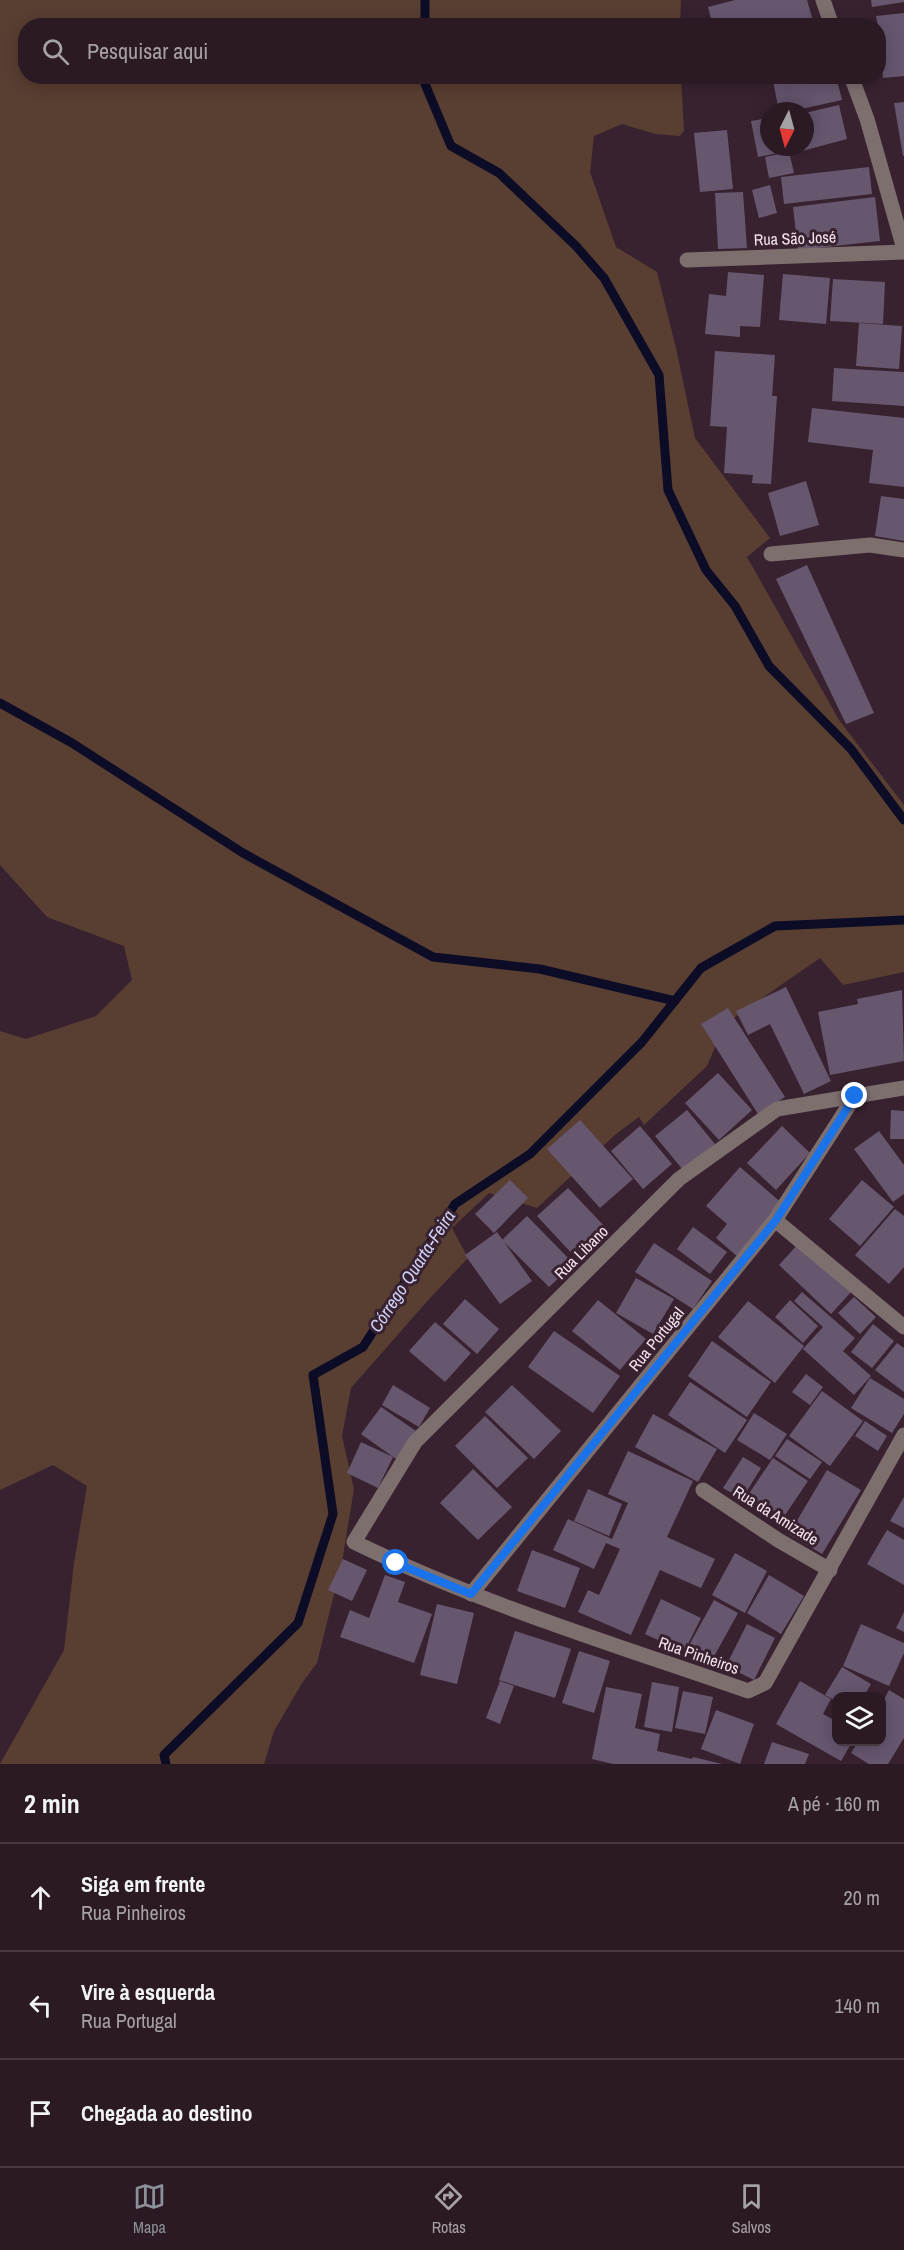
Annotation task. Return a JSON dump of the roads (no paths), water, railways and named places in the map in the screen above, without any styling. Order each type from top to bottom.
[{"type":"street","points":[[823,0],[829,18]]},
{"type":"street","points":[[854,84],[867,119],[904,251]]},
{"type":"street","name":"Rua São José","points":[[687,260],[904,251]]},
{"type":"street","points":[[771,554],[870,545],[904,550]]},
{"type":"street","name":"Rua Libano","points":[[354,1542],[416,1442],[680,1179],[777,1109],[904,1088]]},
{"type":"street","name":"Rua Portugal","points":[[471,1594],[776,1220],[855,1096]]},
{"type":"street","points":[[776,1220],[904,1327]]},
{"type":"street","name":"Rua Pinheiros","points":[[354,1542],[396,1563],[471,1594],[748,1691],[765,1683],[904,1434]]},
{"type":"street","name":"Rua da Amizade","points":[[703,1490],[778,1540],[830,1570]]},
{"type":"waterway","points":[[425,0],[425,18]]},
{"type":"waterway","points":[[425,84],[451,146],[499,173],[576,246],[604,278],[659,375],[668,490],[706,570],[735,606],[769,666],[851,749],[904,820]]},
{"type":"waterway","points":[[0,703],[72,743],[243,853],[433,957],[540,969],[675,1001]]},
{"type":"waterway","name":"Córrego Quarta-Feira","points":[[166,1764],[164,1755],[298,1623],[333,1514],[313,1375],[363,1347],[455,1204],[530,1154],[642,1042],[701,968],[775,926],[904,920]]}]
